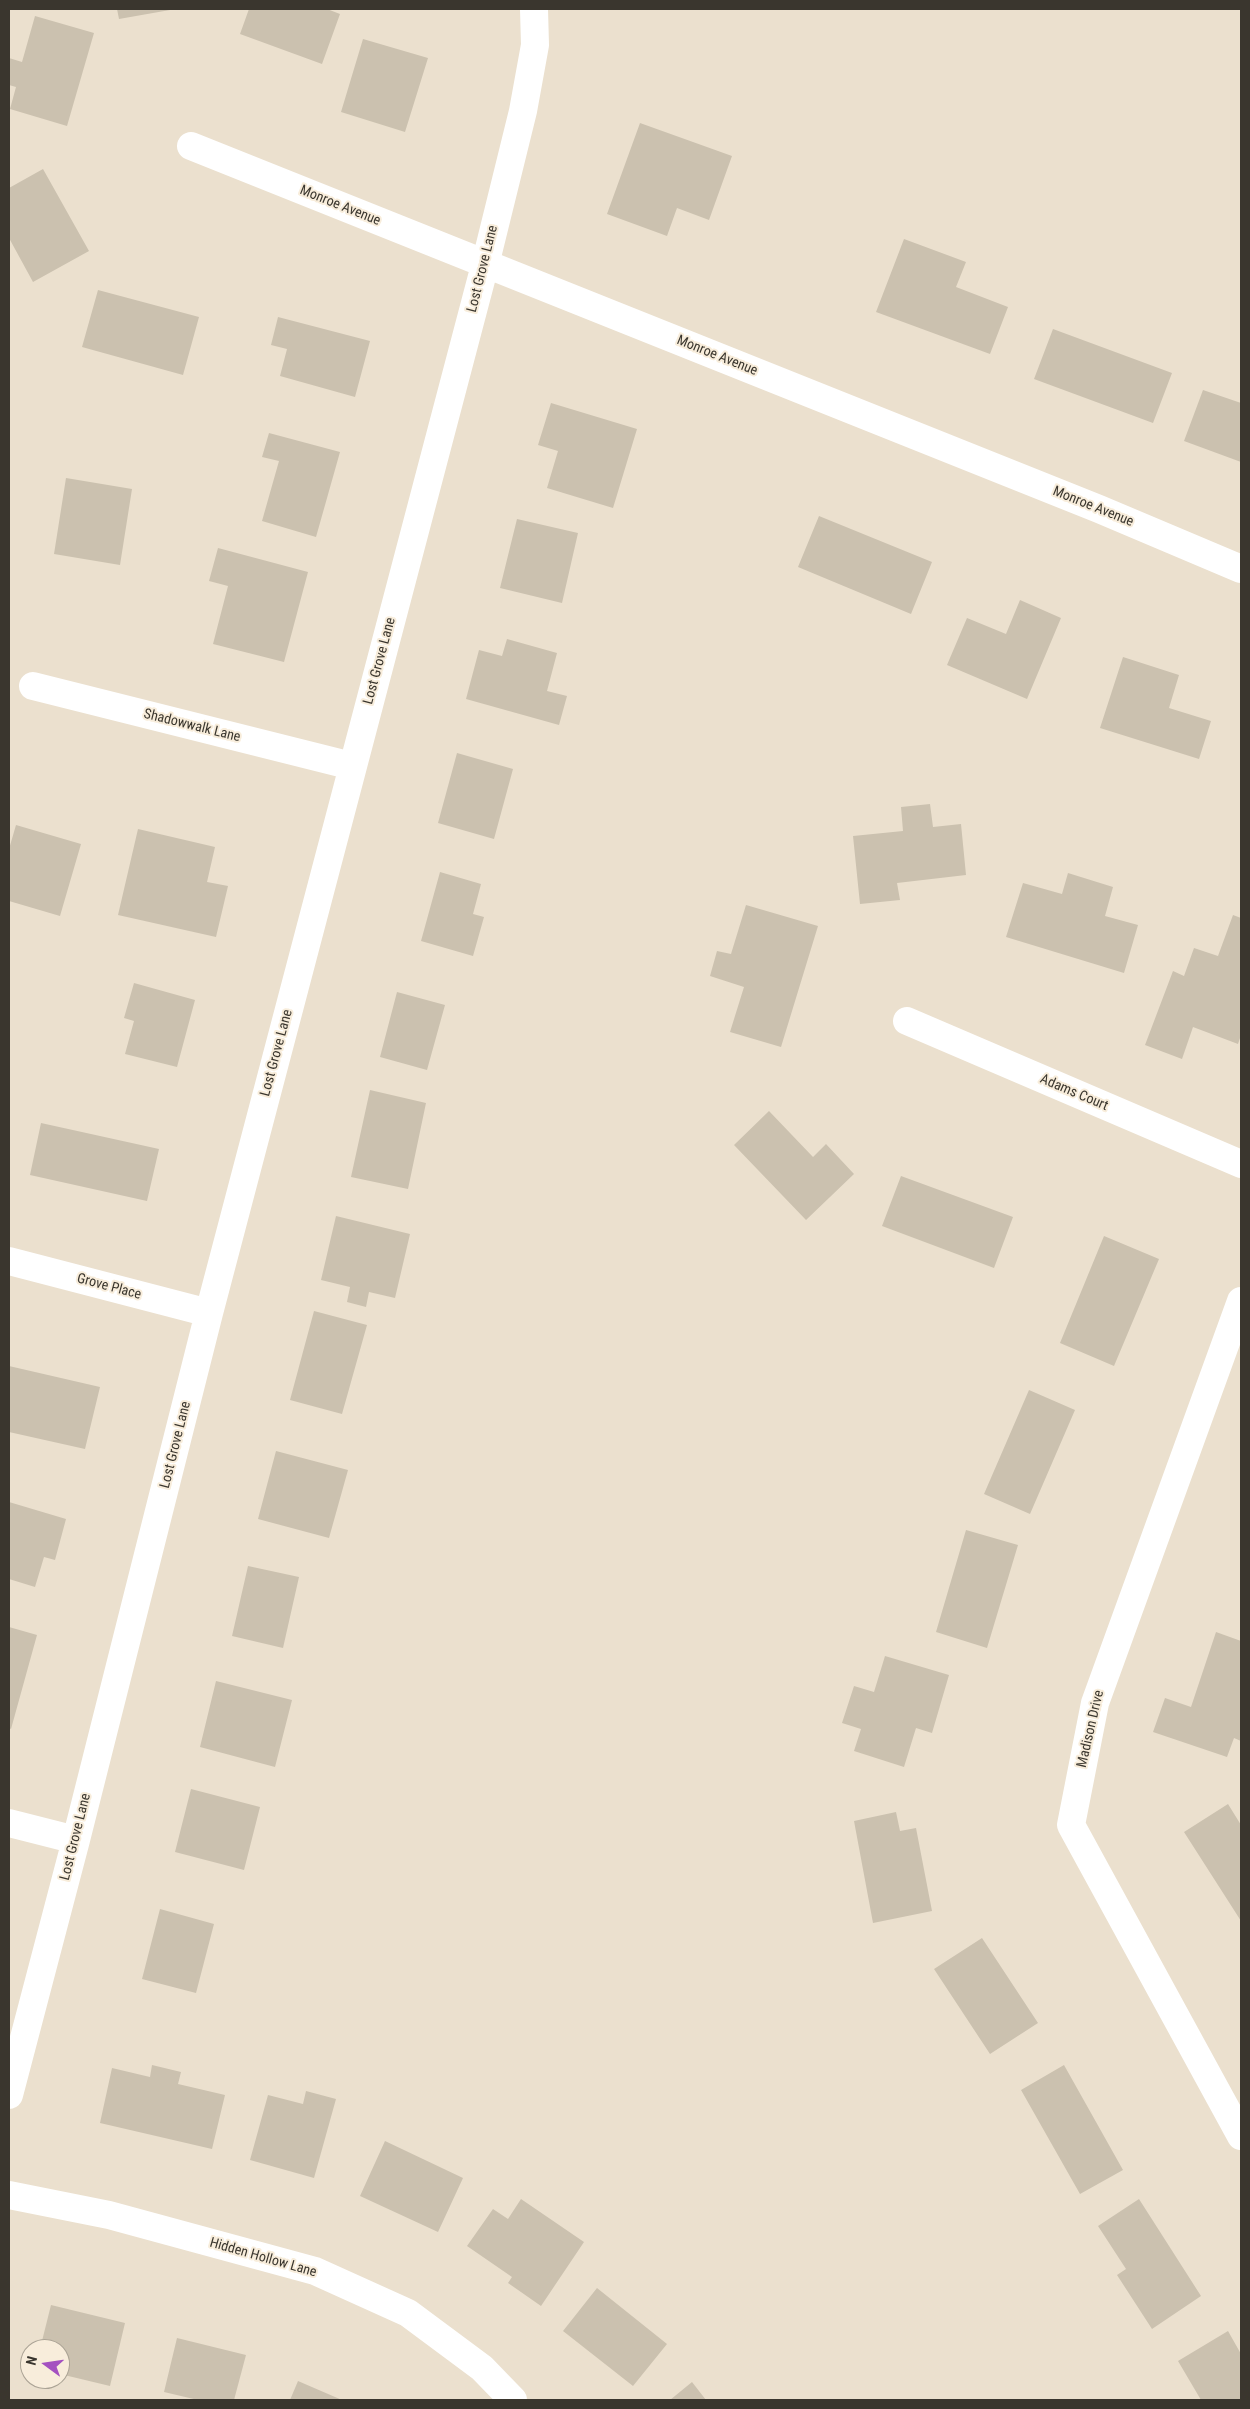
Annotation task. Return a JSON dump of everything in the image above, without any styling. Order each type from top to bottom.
[{"type":"street","name":"Lost Grove Lane","points":[[9,2095],[76,1840],[209,1313],[485,265],[523,111],[534,45],[534,9]]},
{"type":"street","name":"Monroe Avenue","points":[[191,146],[1081,502],[1241,569]]},
{"type":"street","name":"Shadowwalk Lane","points":[[33,686],[352,766]]},
{"type":"street","name":"Adams Court","points":[[907,1021],[1241,1164]]},
{"type":"street","name":"Grove Place","points":[[9,1261],[209,1313]]},
{"type":"street","name":"Madison Drive","points":[[1241,1301],[1094,1704],[1071,1825],[1241,2136]]},
{"type":"street","points":[[9,1823],[76,1840]]},
{"type":"street","name":"Hidden Hollow Lane","points":[[9,2195],[108,2215],[315,2271],[408,2313],[482,2368],[513,2400]]},
{"type":"building","points":[[117,9],[169,9],[170,10],[119,19]]},
{"type":"building","points":[[249,9],[327,9],[340,14],[322,64],[240,34]]},
{"type":"building","points":[[35,16],[94,33],[67,126],[10,109],[16,87],[9,85],[9,58],[22,62]]},
{"type":"building","points":[[363,39],[428,58],[405,132],[341,112]]},
{"type":"building","points":[[640,123],[732,156],[709,220],[677,208],[667,236],[607,214]]},
{"type":"building","points":[[43,169],[89,251],[33,282],[9,238],[9,188]]},
{"type":"building","points":[[904,239],[966,262],[956,287],[1008,307],[990,354],[876,312]]},
{"type":"building","points":[[98,290],[199,317],[183,375],[82,347]]},
{"type":"building","points":[[278,317],[370,341],[355,397],[280,376],[287,349],[271,345]]},
{"type":"building","points":[[1053,329],[1172,373],[1153,423],[1034,379]]},
{"type":"building","points":[[1203,390],[1241,403],[1241,462],[1184,441]]},
{"type":"building","points":[[551,403],[637,429],[613,508],[547,488],[558,451],[538,445]]},
{"type":"building","points":[[269,433],[340,452],[316,537],[262,521],[279,461],[262,457]]},
{"type":"building","points":[[66,478],[132,489],[120,565],[54,554]]},
{"type":"building","points":[[819,516],[932,562],[911,614],[798,567]]},
{"type":"building","points":[[517,519],[578,533],[562,603],[500,588]]},
{"type":"building","points":[[218,548],[308,572],[284,662],[213,644],[228,586],[209,581]]},
{"type":"building","points":[[1020,600],[1061,618],[1027,699],[947,665],[967,618],[1006,634]]},
{"type":"building","points":[[507,639],[557,653],[547,691],[567,696],[559,725],[466,699],[479,650],[502,656]]},
{"type":"building","points":[[1123,657],[1179,675],[1169,708],[1211,721],[1199,759],[1100,728]]},
{"type":"building","points":[[457,753],[513,769],[494,839],[438,823]]},
{"type":"building","points":[[930,804],[933,827],[961,824],[966,875],[897,883],[900,900],[860,904],[853,836],[903,831],[901,807]]},
{"type":"building","points":[[16,825],[81,844],[60,916],[9,901],[9,849]]},
{"type":"building","points":[[138,829],[215,847],[207,882],[228,886],[216,937],[118,915]]},
{"type":"building","points":[[440,872],[481,884],[473,914],[484,917],[473,956],[421,941]]},
{"type":"building","points":[[1068,873],[1113,887],[1105,916],[1138,925],[1124,973],[1006,937],[1023,883],[1062,894]]},
{"type":"building","points":[[746,905],[818,926],[781,1047],[730,1032],[744,987],[710,976],[717,951],[731,954]]},
{"type":"building","points":[[1233,915],[1241,918],[1241,1035],[1238,1044],[1193,1027],[1182,1059],[1145,1045],[1173,971],[1184,976],[1194,948],[1218,956]]},
{"type":"building","points":[[134,983],[195,1000],[177,1067],[125,1054],[134,1021],[124,1018]]},
{"type":"building","points":[[397,992],[445,1005],[427,1070],[380,1057]]},
{"type":"building","points":[[370,1090],[426,1103],[408,1189],[351,1177]]},
{"type":"building","points":[[769,1111],[813,1157],[826,1144],[854,1174],[806,1220],[734,1145]]},
{"type":"building","points":[[41,1123],[159,1149],[147,1201],[30,1175]]},
{"type":"building","points":[[901,1176],[1013,1217],[994,1268],[882,1226]]},
{"type":"building","points":[[336,1216],[410,1234],[395,1298],[369,1292],[366,1307],[347,1302],[350,1287],[321,1280]]},
{"type":"building","points":[[1104,1236],[1159,1259],[1114,1366],[1060,1343]]},
{"type":"building","points":[[314,1311],[367,1325],[342,1414],[290,1400]]},
{"type":"building","points":[[9,1366],[100,1387],[85,1449],[9,1432]]},
{"type":"building","points":[[1029,1390],[1075,1410],[1030,1514],[984,1494]]},
{"type":"building","points":[[276,1451],[348,1470],[329,1538],[258,1519]]},
{"type":"building","points":[[9,1502],[66,1519],[55,1560],[44,1557],[35,1587],[9,1579]]},
{"type":"building","points":[[966,1530],[1018,1545],[987,1648],[936,1632]]},
{"type":"building","points":[[248,1566],[299,1577],[283,1648],[232,1636]]},
{"type":"building","points":[[9,1627],[37,1635],[11,1729],[9,1728]]},
{"type":"building","points":[[1216,1632],[1241,1641],[1241,1741],[1234,1738],[1227,1757],[1153,1732],[1165,1698],[1191,1707]]},
{"type":"building","points":[[885,1656],[949,1675],[932,1733],[916,1728],[904,1767],[854,1751],[861,1729],[842,1723],[854,1686],[874,1692]]},
{"type":"building","points":[[216,1681],[292,1700],[275,1767],[200,1747]]},
{"type":"building","points":[[191,1789],[260,1807],[244,1870],[175,1852]]},
{"type":"building","points":[[1228,1804],[1241,1825],[1241,1921],[1184,1832]]},
{"type":"building","points":[[896,1812],[900,1831],[916,1828],[932,1911],[873,1923],[854,1821]]},
{"type":"building","points":[[160,1909],[214,1924],[196,1993],[142,1979]]},
{"type":"building","points":[[982,1938],[1038,2023],[990,2054],[934,1969]]},
{"type":"building","points":[[152,2065],[181,2072],[178,2084],[225,2095],[212,2149],[100,2123],[112,2068],[150,2077]]},
{"type":"building","points":[[1064,2065],[1123,2170],[1080,2194],[1021,2090]]},
{"type":"building","points":[[306,2091],[336,2099],[314,2178],[250,2160],[268,2095],[303,2104]]},
{"type":"building","points":[[385,2141],[463,2178],[438,2232],[360,2196]]},
{"type":"building","points":[[521,2199],[584,2242],[541,2306],[508,2283],[512,2277],[467,2246],[493,2209],[508,2219]]},
{"type":"building","points":[[1139,2199],[1201,2296],[1152,2329],[1117,2275],[1126,2269],[1098,2226]]},
{"type":"building","points":[[597,2288],[667,2344],[633,2386],[563,2331]]},
{"type":"building","points":[[51,2305],[125,2323],[110,2386],[70,2376],[70,2339],[42,2339]]},
{"type":"building","points":[[1228,2331],[1241,2354],[1241,2400],[1201,2400],[1178,2361]]},
{"type":"building","points":[[177,2338],[246,2355],[234,2400],[198,2400],[164,2392]]},
{"type":"building","points":[[298,2381],[342,2400],[290,2400]]},
{"type":"building","points":[[692,2382],[706,2400],[670,2400]]}]
